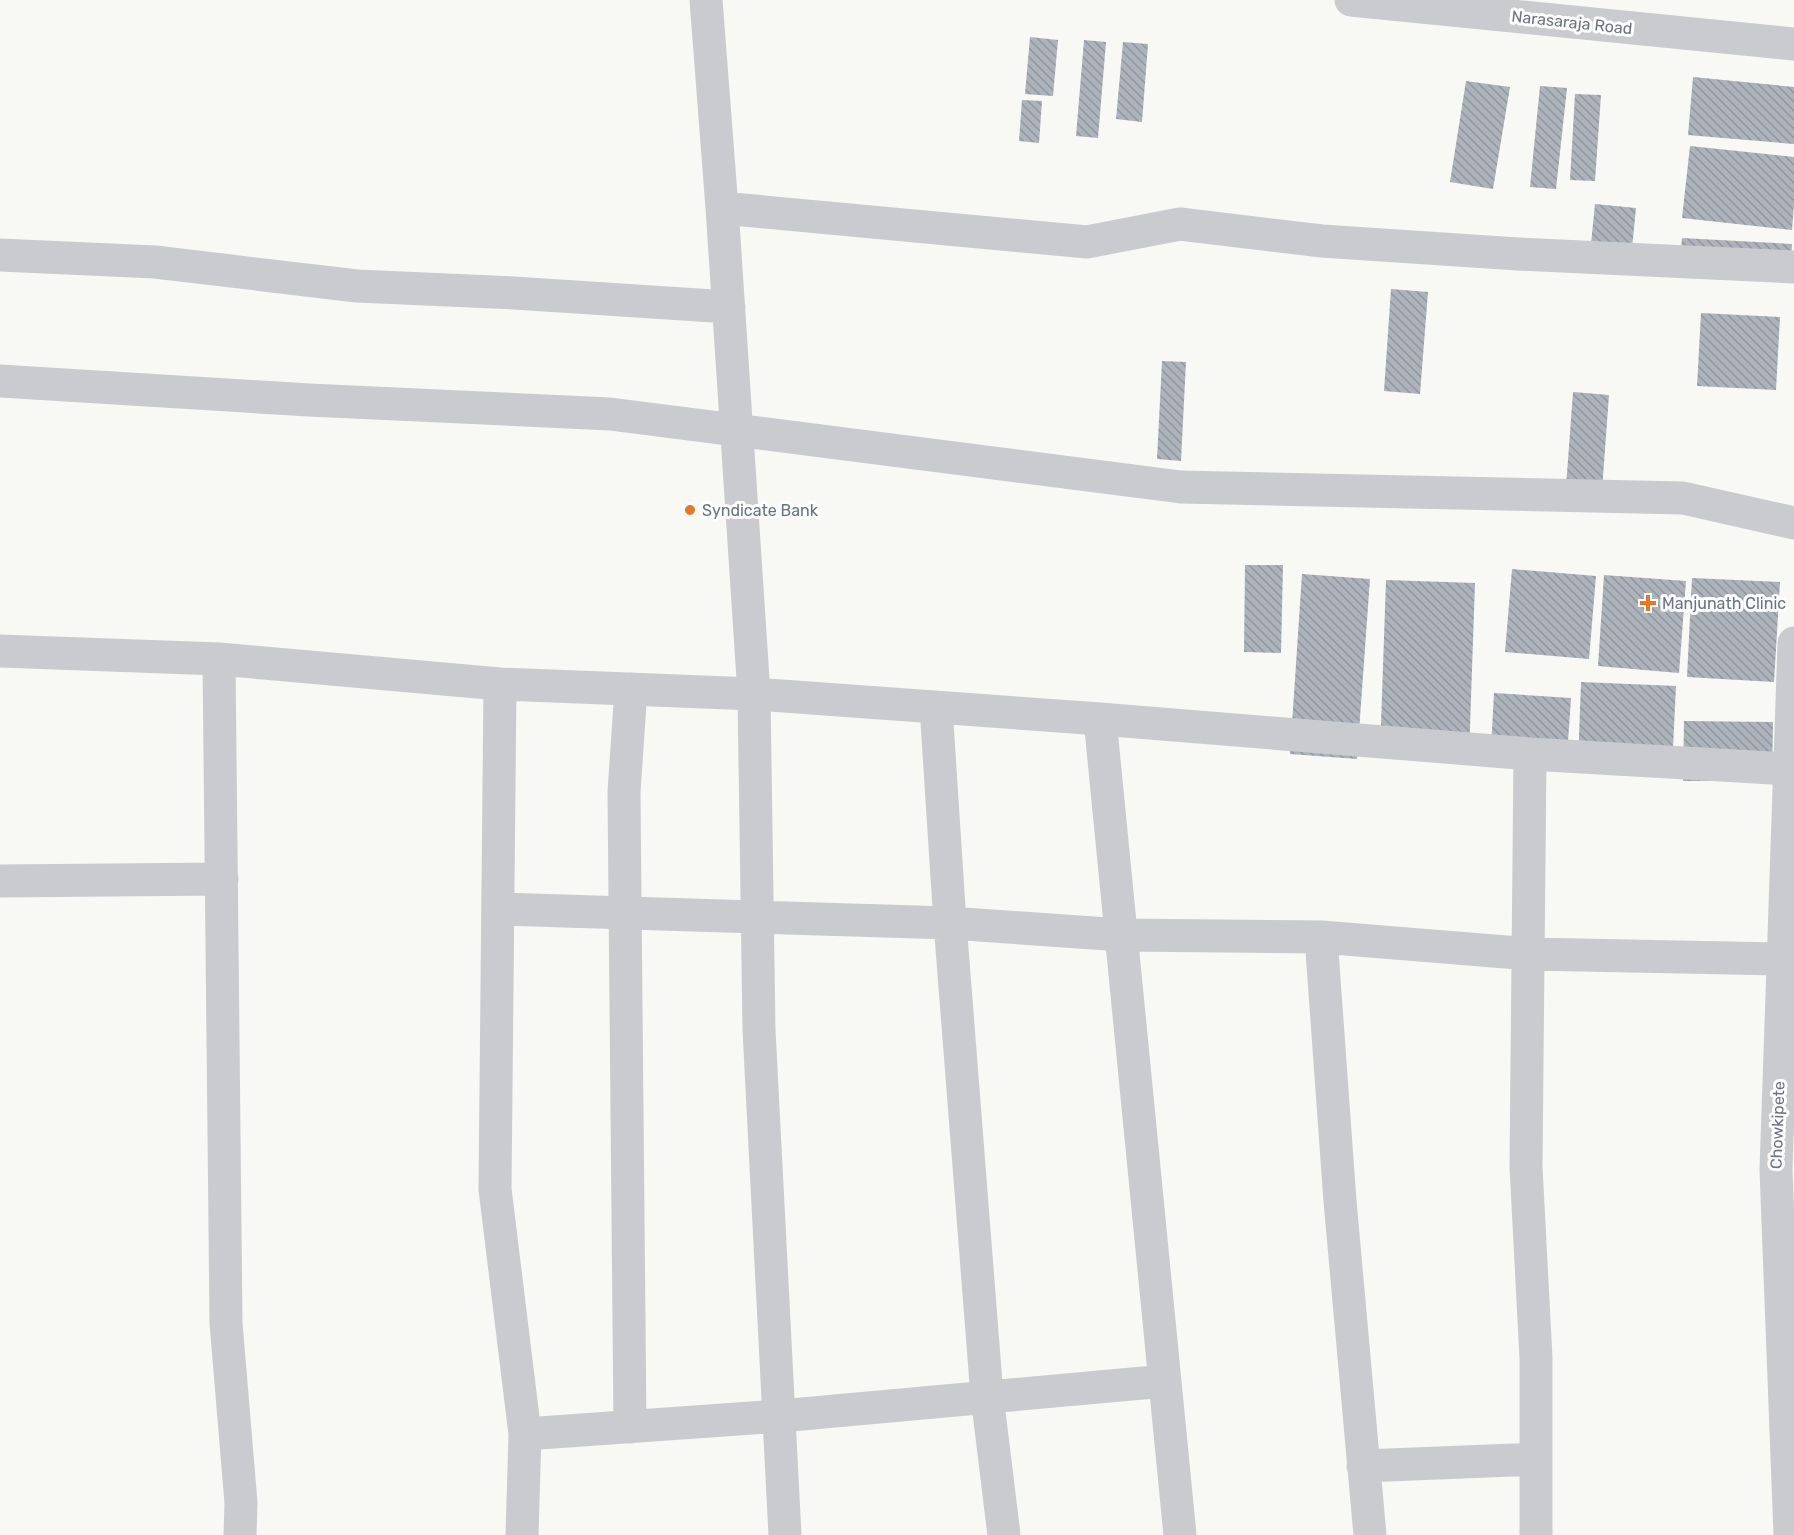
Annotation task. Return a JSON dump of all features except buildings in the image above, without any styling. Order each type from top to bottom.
[{"type":"street","points":[[706,0],[754,694],[759,1030],[785,1535]]},
{"type":"street","name":"Narasaraja Road","points":[[1351,0],[1794,44]]},
{"type":"street","points":[[722,208],[1087,242],[1180,224],[1322,241],[1518,254],[1794,267]]},
{"type":"street","points":[[0,255],[155,262],[357,286],[514,293],[729,307]]},
{"type":"street","points":[[0,381],[309,400],[610,414],[1181,487],[1683,498],[1794,523]]},
{"type":"street","name":"Chowkipete","points":[[1790,1535],[1776,1170],[1794,643]]},
{"type":"street","points":[[0,651],[219,659],[500,684],[754,694],[1530,754],[1790,770]]},
{"type":"street","points":[[219,659],[226,1323],[241,1503],[240,1535]]},
{"type":"street","points":[[500,684],[495,1189],[525,1434],[522,1535]]},
{"type":"street","points":[[630,689],[624,792],[630,1427]]},
{"type":"street","points":[[936,707],[950,923],[987,1396],[1004,1535]]},
{"type":"street","points":[[1100,719],[1180,1535]]},
{"type":"street","points":[[1530,754],[1530,954],[1526,1167],[1536,1358],[1536,1535]]},
{"type":"street","points":[[0,881],[222,879]]},
{"type":"street","points":[[499,909],[950,923],[1122,935],[1321,937],[1530,954],[1783,959]]},
{"type":"street","points":[[1321,937],[1341,1213],[1370,1535]]},
{"type":"street","points":[[525,1434],[780,1416],[1165,1382]]},
{"type":"street","points":[[1363,1466],[1536,1459]]},
{"type":"place","name":"Syndicate Bank","points":[[690,510]]},
{"type":"place","name":"Manjunath Clinic","points":[[1648,603]]}]
